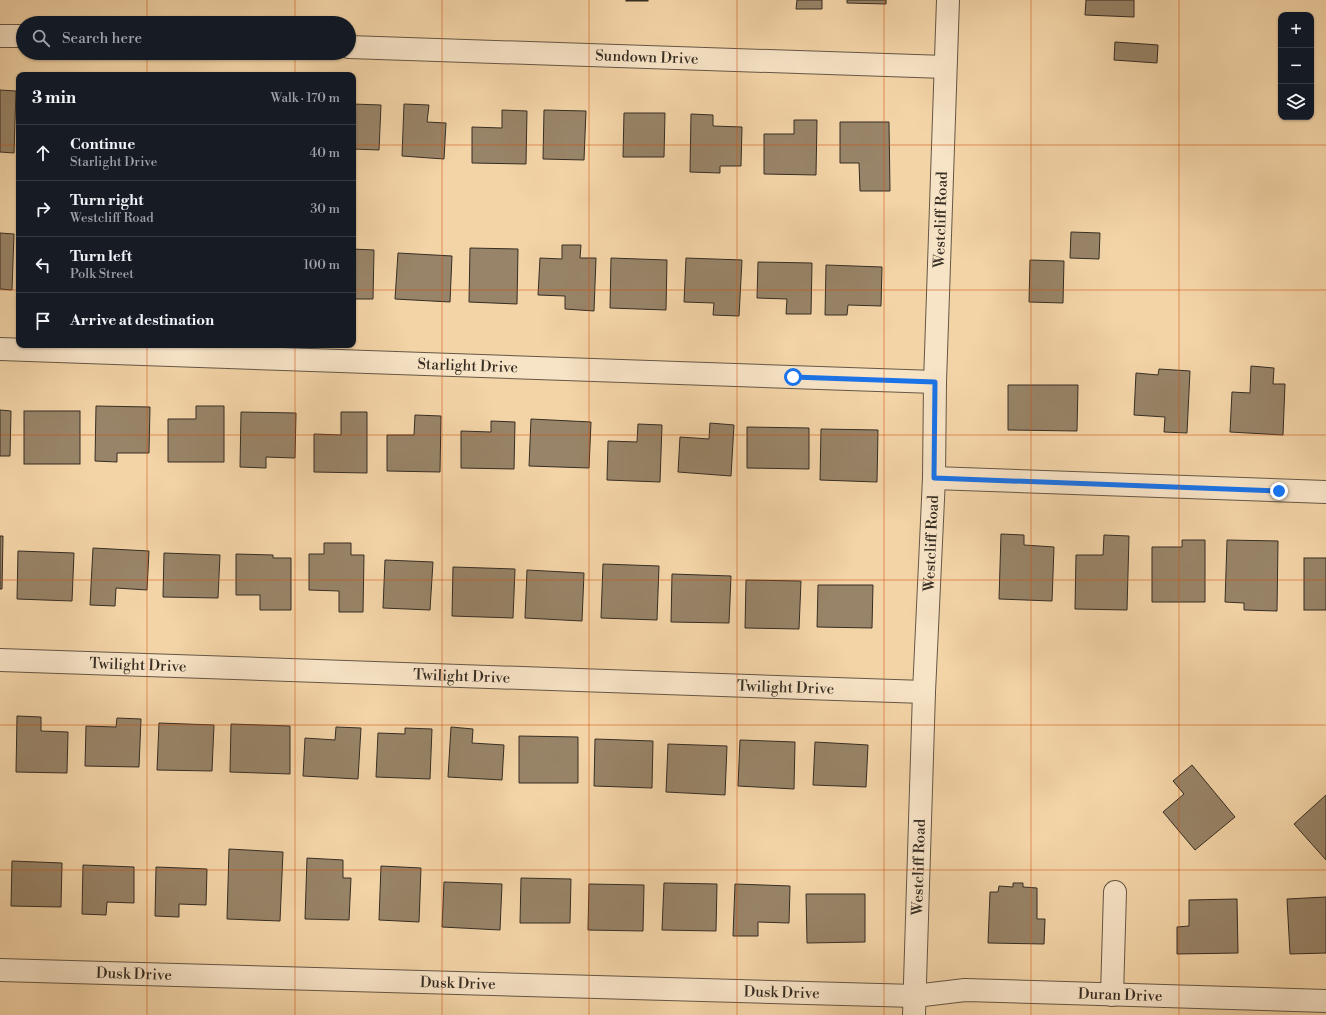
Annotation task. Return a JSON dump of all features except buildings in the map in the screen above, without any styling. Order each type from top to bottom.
[{"type":"street","name":"Westcliff Road","points":[[915,1005],[924,692],[934,478],[935,382],[948,0]]},
{"type":"street","points":[[0,36],[16,36]]},
{"type":"street","name":"Sundown Drive","points":[[356,47],[945,67]]},
{"type":"street","name":"Starlight Drive","points":[[0,350],[935,382]]},
{"type":"street","points":[[934,478],[1326,492]]},
{"type":"street","name":"Twilight Drive","points":[[0,660],[924,692]]},
{"type":"street","points":[[1112,995],[1115,892]]},
{"type":"street","name":"Dusk Drive","points":[[0,970],[915,1005]]},
{"type":"street","name":"Duran Drive","points":[[915,1005],[965,990],[1326,1001]]},
{"type":"route","points":[[793,377],[935,382],[934,478],[1279,491]]}]
